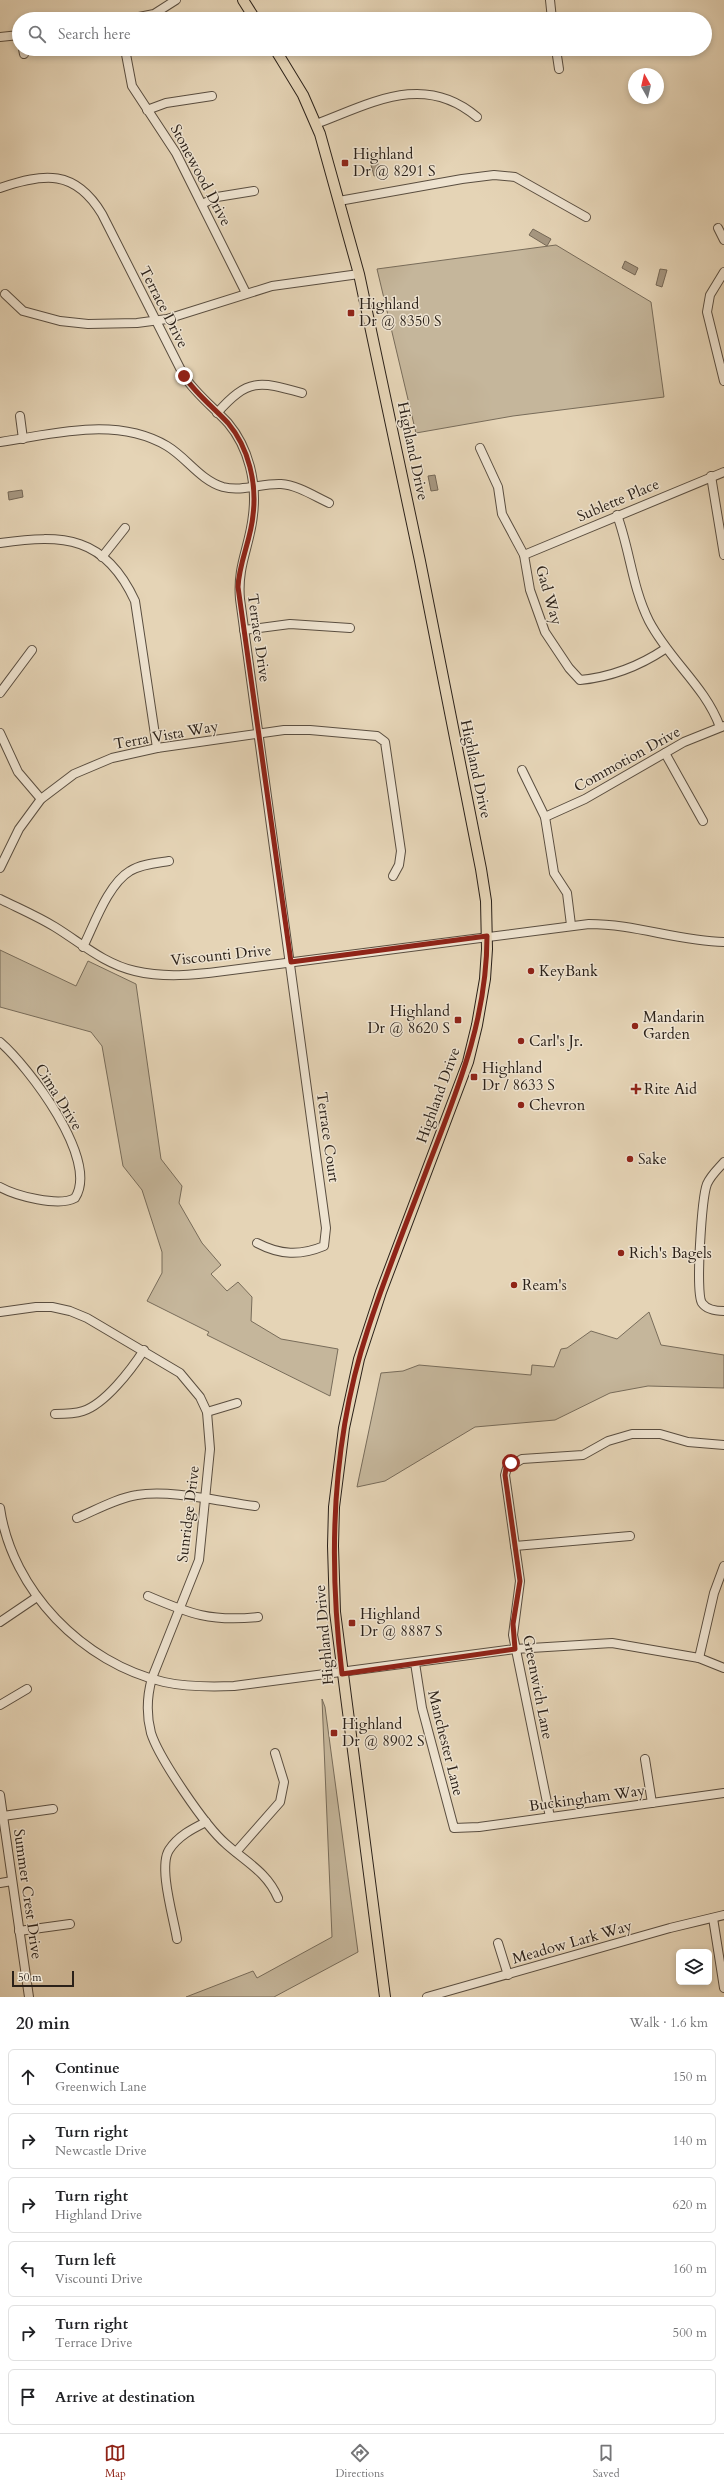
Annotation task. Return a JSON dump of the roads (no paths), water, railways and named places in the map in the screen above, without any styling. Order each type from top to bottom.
[{"type":"main road","points":[[243,0],[251,12]]},
{"type":"main road","name":"Highland Drive","points":[[278,56],[303,95],[316,124],[359,274],[419,553],[481,869],[487,936],[483,994],[469,1058],[368,1330],[351,1392],[338,1467],[333,1546],[335,1612],[385,1997]]},
{"type":"street","points":[[157,12],[176,0]]},
{"type":"street","points":[[550,0],[551,12]]},
{"type":"street","points":[[0,37],[12,35]]},
{"type":"street","name":"Stonewood Drive","points":[[126,56],[132,86],[176,153],[246,293]]},
{"type":"street","points":[[557,56],[559,69]]},
{"type":"street","points":[[316,124],[379,99],[404,94],[438,96],[461,104],[477,116]]},
{"type":"street","points":[[147,110],[166,103],[212,96]]},
{"type":"street","points":[[339,201],[462,179],[507,175],[515,177],[586,217]]},
{"type":"street","name":"Terrace Drive","points":[[0,188],[41,176],[69,182],[85,192],[102,214],[188,381],[233,430],[244,450],[254,487],[254,515],[239,574],[244,630],[291,962]]},
{"type":"street","points":[[202,204],[217,197],[254,191]]},
{"type":"street","points":[[718,228],[724,240]]},
{"type":"street","points":[[724,272],[710,295],[706,312],[724,381]]},
{"type":"street","points":[[5,294],[11,302],[23,311],[73,323],[156,321],[246,293],[277,286],[359,274]]},
{"type":"street","points":[[217,413],[236,393],[248,386],[268,384],[302,393]]},
{"type":"street","points":[[20,416],[23,439]]},
{"type":"street","points":[[0,442],[88,430],[123,430],[141,434],[168,447],[214,483],[225,487],[254,487],[282,484],[294,487],[329,503]]},
{"type":"street","name":"Gad Way","points":[[480,448],[498,487],[502,514],[524,555],[530,590],[545,632],[569,668],[580,680],[597,678],[633,668],[666,650]]},
{"type":"street","name":"Sublette Place","points":[[524,555],[617,515],[724,472]]},
{"type":"street","points":[[712,476],[724,555]]},
{"type":"street","points":[[617,515],[626,541],[639,597],[666,650],[706,697],[722,727]]},
{"type":"street","points":[[102,556],[125,528]]},
{"type":"street","points":[[0,543],[33,539],[63,540],[87,547],[102,556],[127,584],[135,601],[157,748]]},
{"type":"street","points":[[244,630],[290,624],[350,628]]},
{"type":"street","points":[[0,693],[32,650]]},
{"type":"street","name":"Commotion Drive","points":[[545,817],[585,799],[665,753],[722,727]]},
{"type":"street","name":"Terra Vista Way","points":[[0,868],[19,829],[41,799],[57,785],[92,765],[134,752],[157,748],[258,734],[310,730],[377,736],[385,742],[401,851],[399,865],[393,876]]},
{"type":"street","points":[[0,733],[18,772],[41,799]]},
{"type":"street","points":[[665,753],[703,821]]},
{"type":"street","points":[[522,770],[545,817],[554,873],[567,893],[571,925]]},
{"type":"street","points":[[84,947],[111,891],[123,876],[144,866],[169,861]]},
{"type":"street","name":"Viscounti Drive","points":[[0,899],[55,927],[84,947],[116,964],[134,971],[170,976],[291,962],[571,925],[625,925],[683,938],[724,942]]},
{"type":"street","name":"Terrace Court","points":[[257,1243],[271,1250],[291,1253],[307,1252],[324,1246],[326,1237],[291,962]]},
{"type":"street","name":"Cima Drive","points":[[0,1042],[19,1060],[66,1128],[77,1161],[80,1188],[75,1198],[66,1202],[20,1196],[0,1187]]},
{"type":"street","points":[[724,1162],[711,1177],[704,1196],[698,1288],[702,1303],[709,1309],[724,1311]]},
{"type":"street","name":"Sunridge Drive","points":[[0,1312],[36,1307],[70,1311],[144,1350],[180,1373],[200,1397],[207,1412],[210,1449],[206,1499],[198,1560],[152,1678],[148,1706],[154,1740],[206,1822],[236,1852],[263,1873],[273,1885],[278,1898]]},
{"type":"street","points":[[55,1414],[74,1414],[94,1406],[136,1362],[144,1350]]},
{"type":"street","points":[[207,1412],[237,1403]]},
{"type":"street","name":"Greenwich Lane","points":[[550,1817],[515,1649],[513,1624],[520,1581],[505,1475],[506,1468],[522,1459],[583,1455],[608,1441],[632,1434],[660,1434],[688,1442],[724,1445]]},
{"type":"street","points":[[77,1518],[136,1495],[152,1494],[206,1499],[256,1506]]},
{"type":"street","points":[[0,1508],[8,1541],[21,1570],[37,1597],[55,1619],[87,1645],[122,1666],[152,1678],[208,1687],[266,1683],[342,1674],[515,1649],[612,1643],[699,1658],[724,1668]]},
{"type":"street","points":[[515,1546],[630,1536]]},
{"type":"street","points":[[699,1658],[714,1593],[724,1566]]},
{"type":"street","points":[[148,1596],[179,1610],[222,1620],[258,1616]]},
{"type":"street","points":[[0,1622],[37,1597]]},
{"type":"street","name":"Manchester Lane","points":[[415,1663],[422,1708],[454,1828]]},
{"type":"street","points":[[0,1705],[27,1689]]},
{"type":"street","points":[[236,1852],[280,1802],[284,1782],[275,1754]]},
{"type":"street","points":[[645,1759],[652,1803]]},
{"type":"street","name":"Buckingham Way","points":[[454,1828],[550,1817],[724,1793]]},
{"type":"street","name":"Summer Crest Drive","points":[[0,1795],[29,1997]]},
{"type":"street","points":[[3,1816],[53,1809]]},
{"type":"street","points":[[177,1939],[166,1879],[168,1851],[179,1838],[206,1822]]},
{"type":"street","points":[[0,1883],[12,1881]]},
{"type":"street","name":"Meadow Lark Way","points":[[427,1997],[456,1993],[508,1975],[724,1915]]},
{"type":"street","points":[[713,1918],[724,1988]]},
{"type":"street","points":[[19,1931],[70,1924]]},
{"type":"street","points":[[498,1943],[508,1975]]},
{"type":"place","name":"Highland Dr @ 8291 S","points":[[345,163]]},
{"type":"place","name":"Highland Dr @ 8350 S","points":[[351,313]]},
{"type":"place","name":"KeyBank","points":[[531,971]]},
{"type":"place","name":"Highland Dr @ 8620 S","points":[[458,1020]]},
{"type":"place","name":"Mandarin Garden","points":[[635,1026]]},
{"type":"place","name":"Carl's Jr.","points":[[521,1041]]},
{"type":"place","name":"Highland Dr / 8633 S","points":[[474,1077]]},
{"type":"place","name":"Rite Aid","points":[[636,1089]]},
{"type":"place","name":"Chevron","points":[[521,1105]]},
{"type":"place","name":"Sake","points":[[630,1159]]},
{"type":"place","name":"Rich's Bagels","points":[[621,1253]]},
{"type":"place","name":"Ream's","points":[[514,1285]]},
{"type":"place","name":"Highland Dr @ 8887 S","points":[[352,1623]]},
{"type":"place","name":"Highland Dr @ 8902 S","points":[[334,1733]]}]
